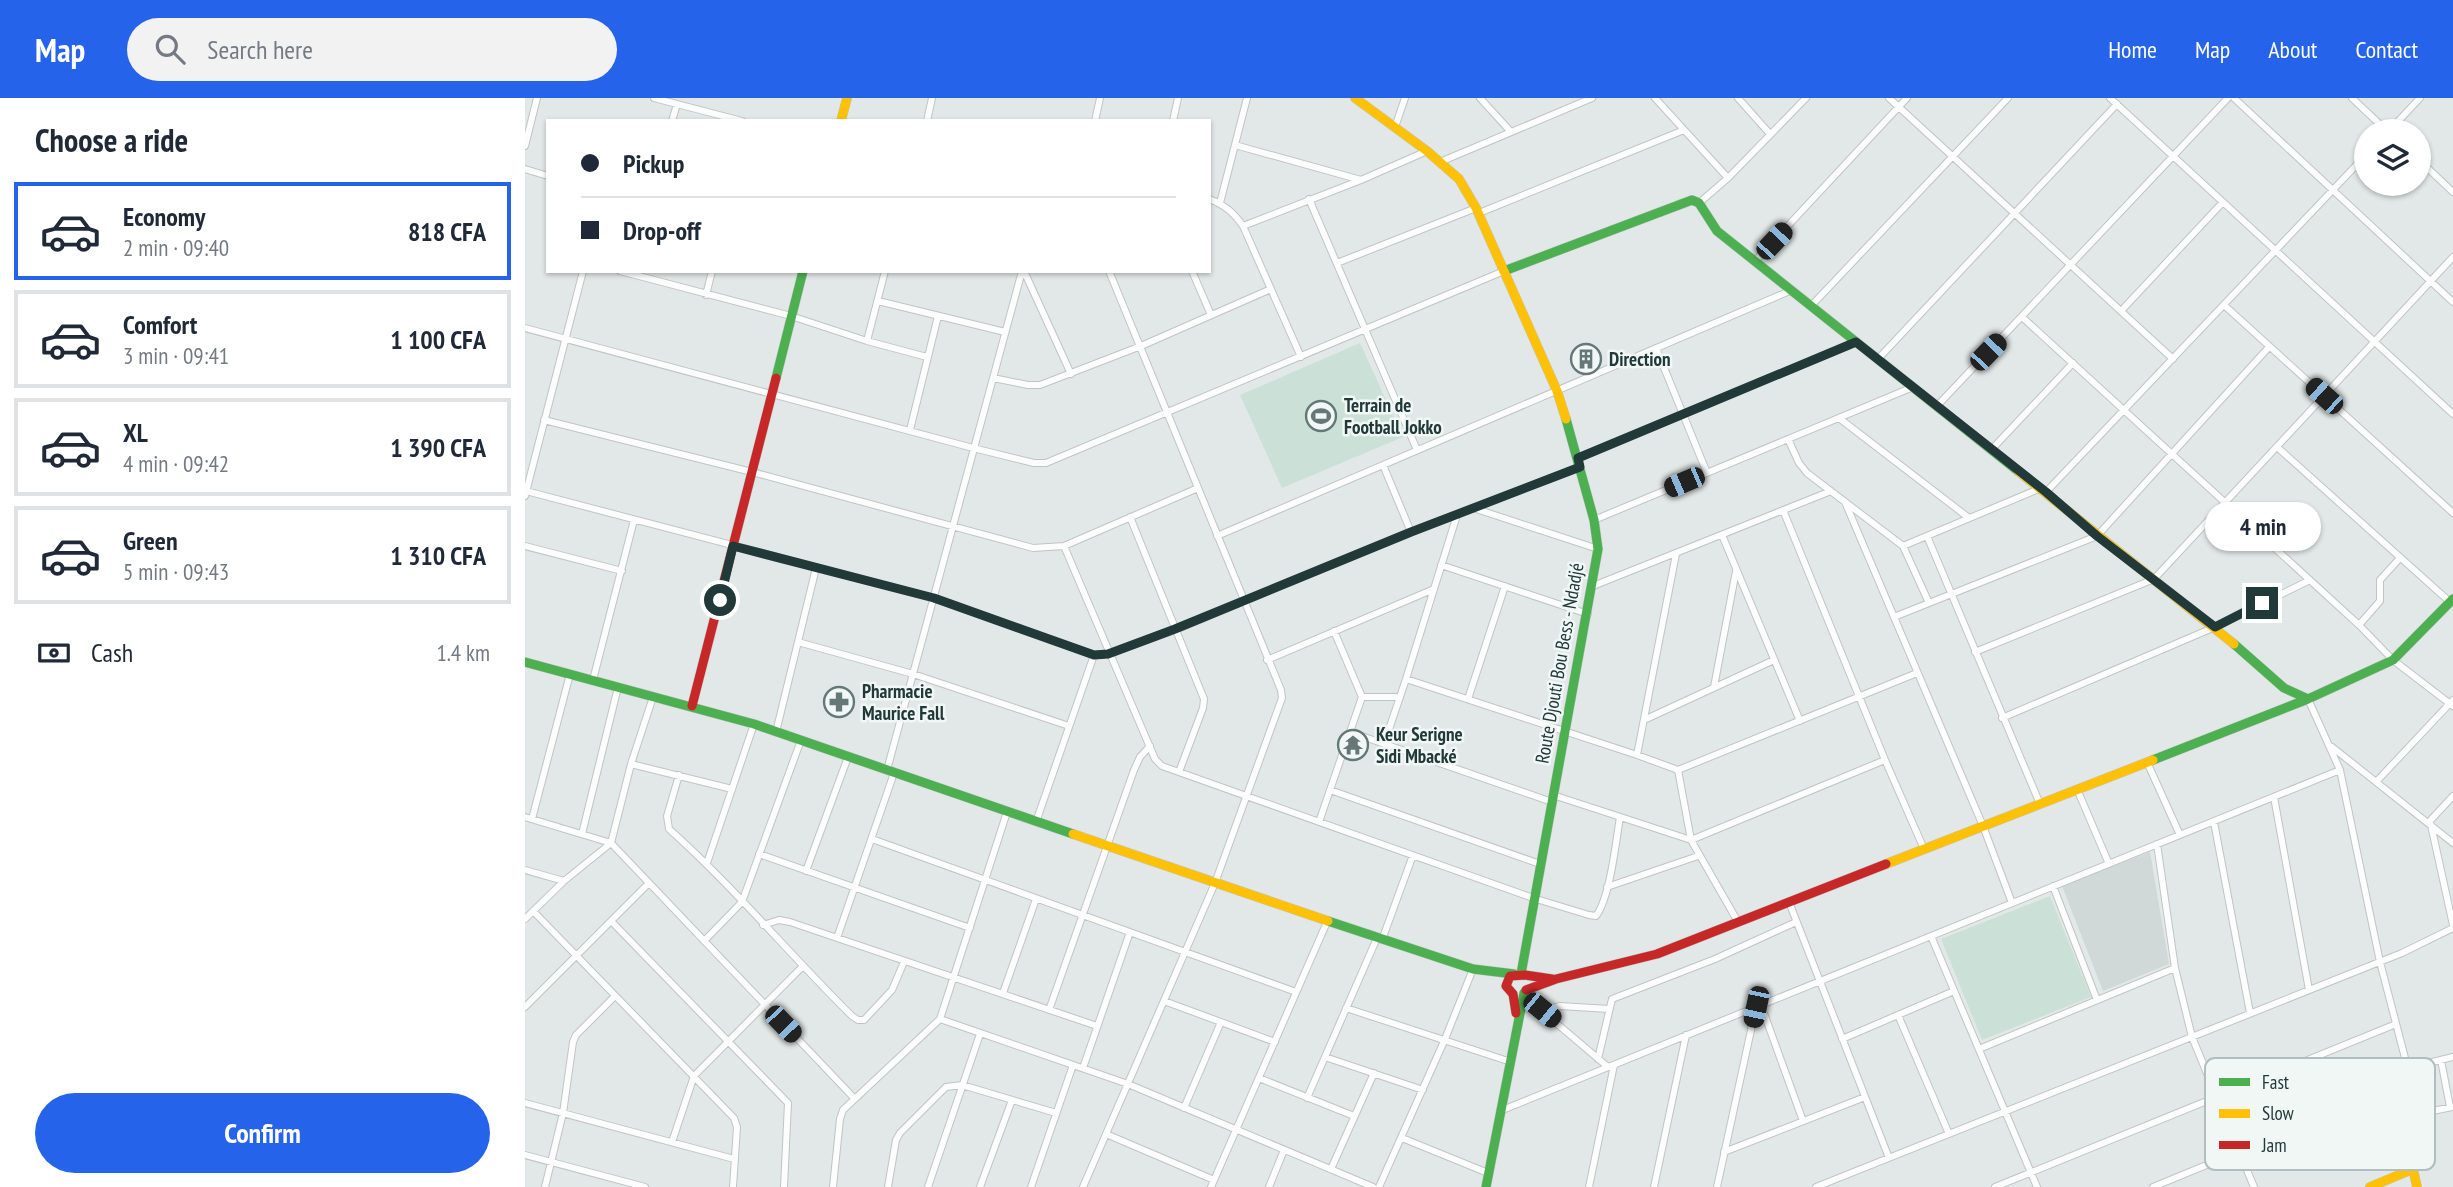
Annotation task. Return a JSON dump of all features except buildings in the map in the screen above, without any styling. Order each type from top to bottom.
[{"type":"main road","points":[[842,119],[847,98]]},
{"type":"main road","name":"Route Djouti Bou Bess - Ndadjé","points":[[1355,98],[1427,151],[1459,179],[1477,211],[1557,391],[1594,520],[1598,549],[1594,586],[1520,975]]},
{"type":"main road","points":[[1504,271],[1692,200],[1699,203],[1717,231],[2044,490],[2097,536],[2215,627],[2284,688],[2308,699]]},
{"type":"main road","points":[[692,706],[802,273]]},
{"type":"main road","points":[[1513,994],[1524,994],[1556,979],[1657,954],[2308,699],[2393,660],[2451,605]]},
{"type":"main road","points":[[525,662],[754,724],[1327,922],[1473,969],[1556,979]]},
{"type":"main road","points":[[1486,972],[1513,994],[1517,1025]]},
{"type":"main road","points":[[1506,986],[1508,979],[1520,975]]},
{"type":"main road","points":[[1486,1187],[1517,1025],[1528,983],[1520,975]]},
{"type":"main road","points":[[2370,1187],[2413,1170],[2417,1187]]},
{"type":"street","points":[[525,146],[537,98]]},
{"type":"street","points":[[654,98],[734,119]]},
{"type":"street","points":[[927,119],[932,98]]},
{"type":"street","points":[[1095,119],[1100,98]]},
{"type":"street","points":[[1173,119],[1178,98]]},
{"type":"street","points":[[1220,203],[1247,98]]},
{"type":"street","points":[[1395,127],[1405,98]]},
{"type":"street","points":[[1480,98],[1511,132]]},
{"type":"street","points":[[1570,98],[1576,105]]},
{"type":"street","points":[[1440,162],[1592,98]]},
{"type":"street","points":[[1655,98],[1728,178]]},
{"type":"street","points":[[1738,98],[1770,134]]},
{"type":"street","points":[[1699,203],[1728,178],[1806,98]]},
{"type":"street","points":[[1889,98],[2173,359]]},
{"type":"street","points":[[1756,260],[1907,98]]},
{"type":"street","points":[[1812,306],[2008,98]]},
{"type":"street","points":[[2110,98],[2453,414]]},
{"type":"street","points":[[1937,406],[2228,98]]},
{"type":"street","points":[[2234,98],[2453,302]]},
{"type":"street","points":[[2352,98],[2375,119]]},
{"type":"street","points":[[2400,119],[2420,98]]},
{"type":"street","points":[[673,119],[677,104]]},
{"type":"street","points":[[1878,359],[2117,104]]},
{"type":"street","points":[[1337,263],[1684,130]]},
{"type":"street","points":[[1235,145],[1361,180]]},
{"type":"street","points":[[1243,226],[1427,151]]},
{"type":"street","points":[[1903,546],[2044,490],[2124,410],[2354,168]]},
{"type":"street","points":[[525,169],[546,175]]},
{"type":"street","points":[[2431,171],[2453,192]]},
{"type":"street","points":[[1309,199],[1417,450]]},
{"type":"street","points":[[1211,200],[1233,213],[1243,226],[1301,357]]},
{"type":"street","points":[[2121,311],[2223,202]]},
{"type":"street","points":[[1975,652],[2154,579],[2453,257]]},
{"type":"street","points":[[525,328],[973,448],[1034,463],[1046,463],[1504,271]]},
{"type":"street","points":[[582,273],[526,494],[934,598],[1094,655],[1108,654],[1175,629],[1457,515],[1856,342]]},
{"type":"street","points":[[633,273],[927,357]]},
{"type":"street","points":[[706,295],[712,273]]},
{"type":"street","points":[[867,341],[884,273]]},
{"type":"street","points":[[837,938],[871,839],[890,771],[973,448],[1022,273]]},
{"type":"street","points":[[1024,273],[1071,374]]},
{"type":"street","points":[[1093,1187],[1084,1185],[1215,883],[1282,698],[1110,273]]},
{"type":"street","points":[[1193,273],[1210,315]]},
{"type":"street","points":[[993,377],[1034,386],[1141,346],[1271,289]]},
{"type":"street","points":[[1217,536],[1792,290]]},
{"type":"street","points":[[877,301],[1006,332]]},
{"type":"street","points":[[2224,305],[2453,513]]},
{"type":"street","points":[[910,430],[938,316]]},
{"type":"street","points":[[2022,317],[2393,660],[2452,704],[2377,782]]},
{"type":"street","points":[[1893,617],[2097,536],[2269,347]]},
{"type":"street","points":[[1656,348],[1707,473]]},
{"type":"street","points":[[1992,449],[2073,363]]},
{"type":"street","points":[[1594,520],[1913,387]]},
{"type":"street","points":[[1839,418],[1969,518]]},
{"type":"street","points":[[544,420],[752,472],[1033,548],[1063,546],[1198,488]]},
{"type":"street","points":[[1788,439],[1803,468],[1903,546],[1929,603]]},
{"type":"street","points":[[2277,447],[2451,605]]},
{"type":"street","points":[[1383,465],[1411,532]]},
{"type":"street","points":[[1594,586],[1831,491]]},
{"type":"street","points":[[1845,502],[1983,826],[2012,903]]},
{"type":"street","points":[[1473,508],[1598,549]]},
{"type":"street","points":[[1783,510],[1924,849]]},
{"type":"street","points":[[1384,744],[1457,515]]},
{"type":"street","points":[[1130,517],[1204,699],[1179,772]]},
{"type":"street","points":[[593,680],[634,520]]},
{"type":"street","points":[[1722,535],[1800,721]]},
{"type":"street","points":[[1927,536],[2040,804]]},
{"type":"street","points":[[525,546],[621,571]]},
{"type":"street","points":[[1063,546],[1157,763],[1533,898],[1596,916],[1607,887],[1620,817]]},
{"type":"street","points":[[1637,755],[1676,554]]},
{"type":"street","points":[[2358,625],[2380,601],[2379,580],[2400,558]]},
{"type":"street","points":[[1441,565],[1588,614]]},
{"type":"street","points":[[776,732],[816,568]]},
{"type":"street","points":[[1714,687],[1736,569]]},
{"type":"street","points":[[2002,718],[2215,627],[2309,580]]},
{"type":"street","points":[[1468,699],[1505,586]]},
{"type":"street","points":[[1267,660],[1434,589]]},
{"type":"street","points":[[1319,821],[1362,697],[1334,631]]},
{"type":"street","points":[[798,642],[913,674],[1069,726]]},
{"type":"street","points":[[1036,822],[1094,655]]},
{"type":"street","points":[[1644,720],[1774,660]]},
{"type":"street","points":[[1406,680],[1678,770],[1917,673]]},
{"type":"street","points":[[570,674],[529,818],[611,844],[854,1098]]},
{"type":"street","points":[[582,834],[618,687]]},
{"type":"street","points":[[525,919],[564,881],[611,844],[631,764],[653,697]]},
{"type":"street","points":[[1362,697],[1400,697]]},
{"type":"street","points":[[2308,699],[2340,771],[2380,962],[2405,1058]]},
{"type":"street","points":[[707,863],[754,724]]},
{"type":"street","points":[[1350,732],[1552,799],[1691,840],[1885,760]]},
{"type":"street","points":[[704,941],[742,902],[801,740]]},
{"type":"street","points":[[1049,1010],[1137,763],[1150,746]]},
{"type":"street","points":[[2330,746],[2453,843]]},
{"type":"street","points":[[806,871],[848,757]]},
{"type":"street","points":[[2147,762],[2180,835]]},
{"type":"street","points":[[631,764],[732,789]]},
{"type":"street","points":[[1678,770],[1691,840],[1738,922]]},
{"type":"street","points":[[1500,1111],[2340,771]]},
{"type":"street","points":[[678,775],[667,823],[669,829],[707,863],[802,967],[852,1016],[865,1020],[892,990],[904,962]]},
{"type":"street","points":[[2077,789],[2109,864]]},
{"type":"street","points":[[1330,790],[1539,864]]},
{"type":"street","points":[[2429,824],[2453,796]]},
{"type":"street","points":[[2274,797],[2309,990]]},
{"type":"street","points":[[834,1187],[841,1114],[854,1098],[940,1019],[1007,812]]},
{"type":"street","points":[[2214,822],[2250,1013]]},
{"type":"street","points":[[1816,1187],[2380,962],[2453,927],[2429,824]]},
{"type":"street","points":[[871,839],[1296,992]]},
{"type":"street","points":[[2157,844],[2175,968],[2192,1037],[2205,1068]]},
{"type":"street","points":[[759,854],[970,929]]},
{"type":"street","points":[[1307,1097],[1380,939],[1413,855]]},
{"type":"street","points":[[1607,887],[1698,856]]},
{"type":"street","points":[[525,870],[564,881]]},
{"type":"street","points":[[525,1007],[649,883]]},
{"type":"street","points":[[2053,887],[2097,1000]]},
{"type":"street","points":[[1003,993],[1036,899]]},
{"type":"street","points":[[1789,902],[1889,1158]]},
{"type":"street","points":[[533,911],[737,1122],[733,1187]]},
{"type":"street","points":[[763,925],[779,920],[1097,1026]]},
{"type":"street","points":[[612,922],[788,1103],[784,1187]]},
{"type":"street","points":[[1106,1134],[1213,1183],[1327,922]]},
{"type":"street","points":[[1598,1059],[1614,998],[1715,959],[1796,922]]},
{"type":"street","points":[[1083,1068],[1130,932]]},
{"type":"street","points":[[1931,936],[2037,1187]]},
{"type":"street","points":[[672,1142],[694,1076],[802,967]]},
{"type":"street","points":[[1979,1049],[2175,968]]},
{"type":"street","points":[[1380,1187],[1473,969]]},
{"type":"street","points":[[1842,1039],[1954,991]]},
{"type":"street","points":[[1524,994],[1598,1059],[1611,1066]]},
{"type":"street","points":[[545,1187],[563,1114],[576,1035],[615,996]]},
{"type":"street","points":[[1164,1001],[1275,1042]]},
{"type":"street","points":[[1542,1010],[1560,1006],[1609,1009]]},
{"type":"street","points":[[1758,1006],[1803,1121]]},
{"type":"street","points":[[1717,1187],[1758,1006]]},
{"type":"street","points":[[1346,1008],[1511,1062]]},
{"type":"street","points":[[1898,1015],[1949,1134]]},
{"type":"street","points":[[940,1019],[1128,1084],[1373,1187]]},
{"type":"street","points":[[1184,1108],[1221,1022]]},
{"type":"street","points":[[2311,1058],[2396,1024]]},
{"type":"street","points":[[937,1187],[928,1185],[980,1034]]},
{"type":"street","points":[[1654,1187],[1686,1035]]},
{"type":"street","points":[[1325,1057],[1423,1090]]},
{"type":"street","points":[[2435,1061],[2453,1058]]},
{"type":"street","points":[[2441,1060],[2452,1107]]},
{"type":"street","points":[[1031,1187],[1073,1065]]},
{"type":"street","points":[[1589,1187],[1611,1066]]},
{"type":"street","points":[[1331,1169],[1374,1073]]},
{"type":"street","points":[[1259,1078],[1354,1116]]},
{"type":"street","points":[[888,1187],[894,1148],[900,1133],[946,1087],[962,1084],[1056,1113]]},
{"type":"street","points":[[1724,1152],[1865,1097]]},
{"type":"street","points":[[981,1187],[1012,1100]]},
{"type":"street","points":[[1995,1187],[2205,1101]]},
{"type":"street","points":[[525,1103],[734,1159]]},
{"type":"street","points":[[1402,1138],[1488,1173]]},
{"type":"street","points":[[1269,1187],[1284,1150]]},
{"type":"street","points":[[525,1155],[646,1187]]},
{"type":"street","points":[[2153,1187],[2205,1166]]},
{"type":"street","points":[[2247,1170],[2254,1187]]},
{"type":"street","points":[[1840,1178],[1844,1187]]},
{"type":"shaded area","points":[[2150,852],[2169,964],[2103,991],[2062,886]]},
{"type":"green space","name":"Terrain de Football Jokko","points":[[1360,343],[1403,437],[1282,488],[1240,395]]},
{"type":"green space","points":[[2050,896],[2091,997],[1982,1040],[1941,939]]},
{"type":"traffic: fast","points":[[1504,271],[1692,200],[1699,203],[1717,231],[2018,471]]},
{"type":"traffic: fast","points":[[776,378],[802,273]]},
{"type":"traffic: fast","points":[[1521,974],[1598,549],[1594,520],[1566,419]]},
{"type":"traffic: fast","points":[[2153,760],[2308,699],[2393,660],[2453,599]]},
{"type":"traffic: fast","points":[[2234,644],[2284,688],[2308,699]]},
{"type":"traffic: fast","points":[[525,662],[754,724],[1073,834]]},
{"type":"traffic: fast","points":[[1328,921],[1473,969],[1514,974]]},
{"type":"traffic: fast","points":[[1486,1187],[1524,993]]},
{"type":"traffic: slow","points":[[842,119],[847,98]]},
{"type":"traffic: slow","points":[[1355,98],[1427,151],[1459,179],[1476,208],[1557,391],[1566,419]]},
{"type":"traffic: slow","points":[[2018,471],[2234,644]]},
{"type":"traffic: slow","points":[[1886,864],[2153,760]]},
{"type":"traffic: slow","points":[[1073,834],[1328,921]]},
{"type":"traffic: slow","points":[[2370,1187],[2411,1170]]},
{"type":"traffic: slow","points":[[2413,1170],[2417,1187]]},
{"type":"traffic: jam","points":[[692,706],[776,378]]},
{"type":"traffic: jam","points":[[1526,990],[1556,979],[1657,954],[1886,864]]},
{"type":"traffic: jam","points":[[1516,1013],[1513,994],[1506,986],[1510,976],[1552,979]]},
{"type":"place","name":"Direction","points":[[1586,359]]},
{"type":"place","name":"Terrain de Football Jokko","points":[[1321,416]]},
{"type":"place","name":"Pharmacie Maurice Fall","points":[[839,702]]},
{"type":"place","name":"Keur Serigne Sidi Mbacké","points":[[1353,745]]},
{"type":"route","points":[[720,600],[733,546],[934,598],[1094,655],[1108,654],[1580,467],[1578,458],[1856,342],[2215,627],[2262,603]]}]
